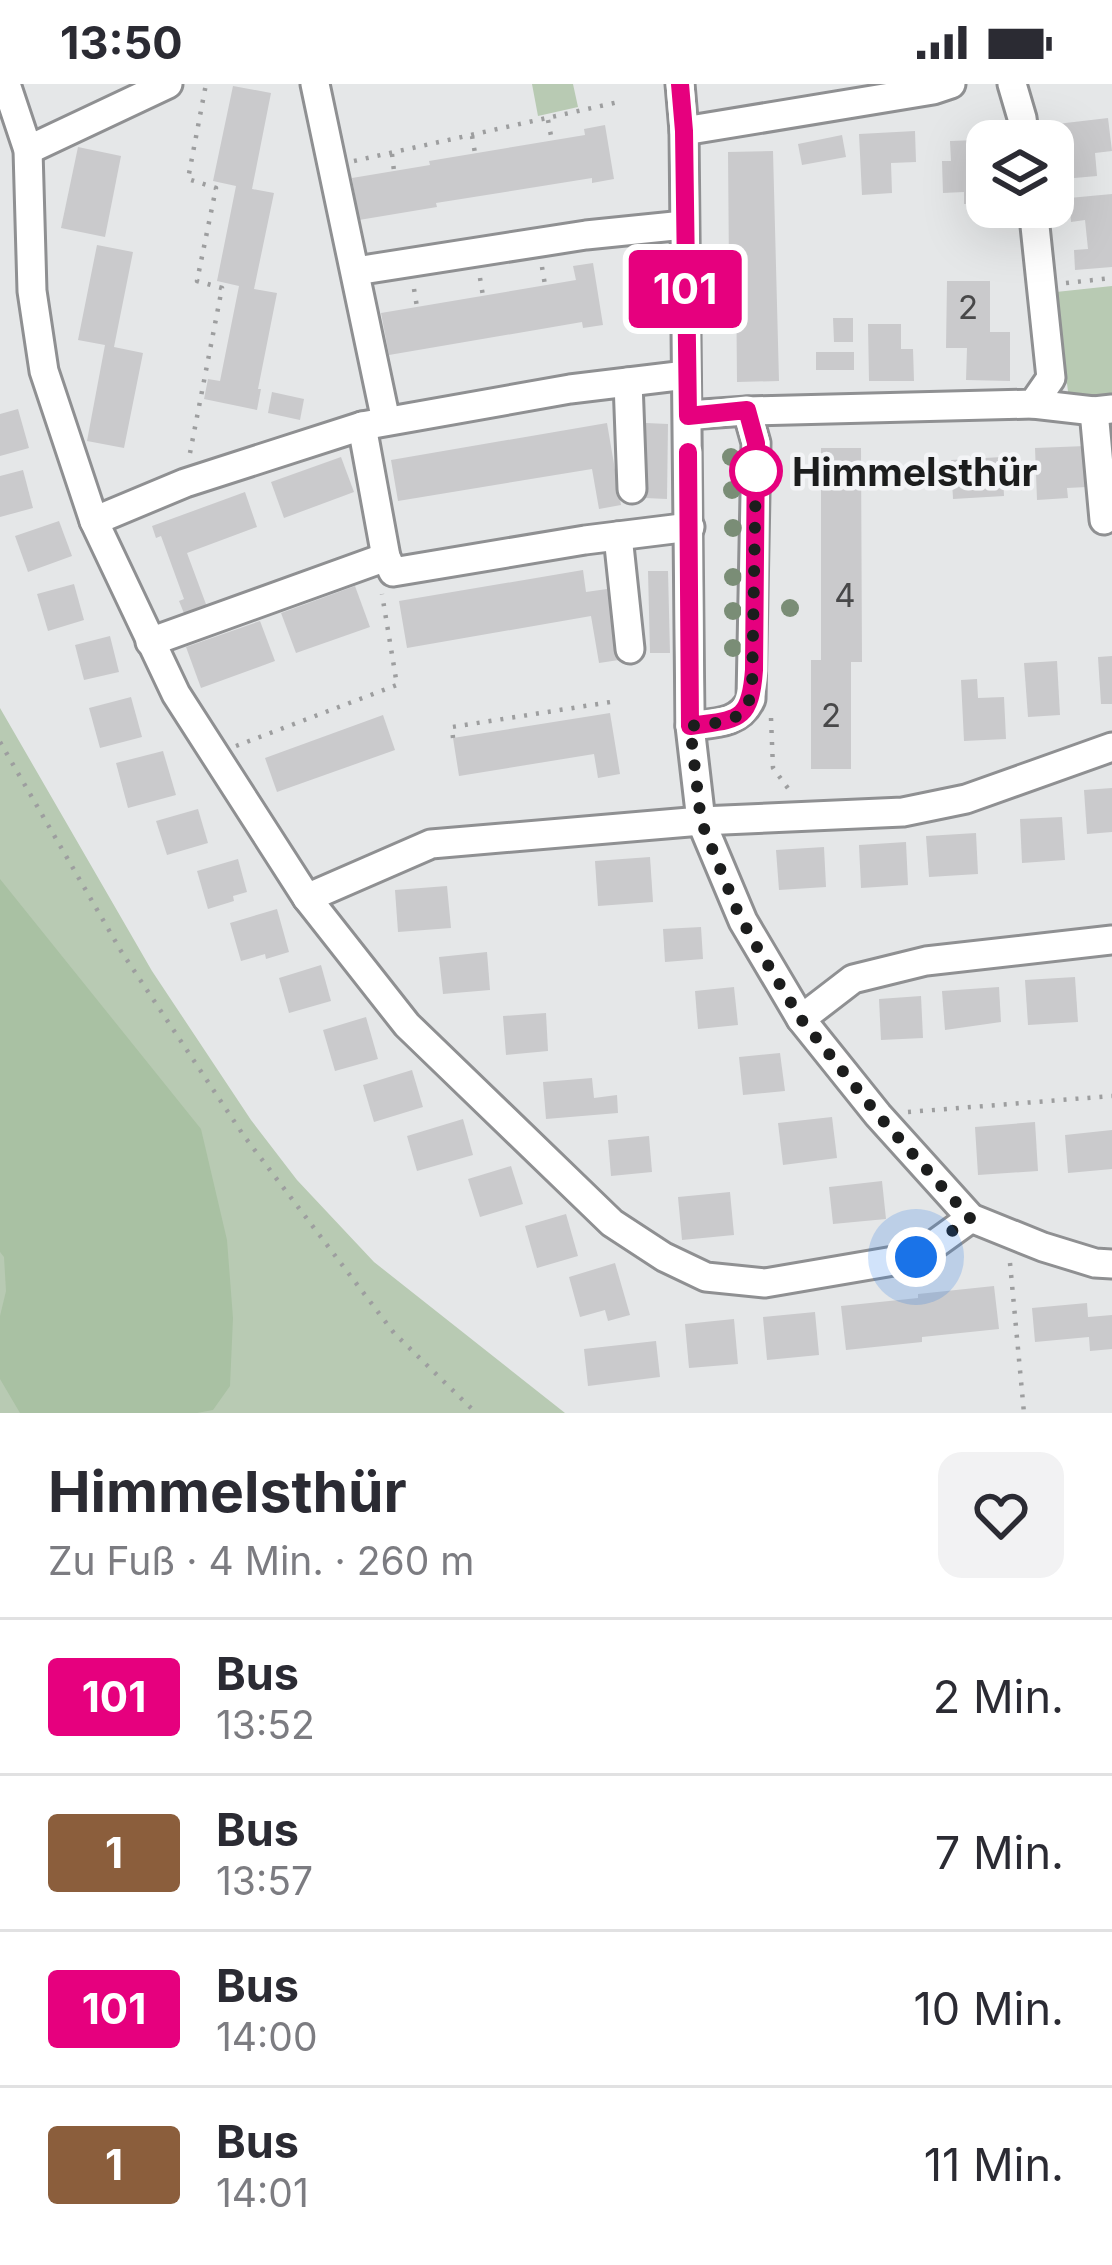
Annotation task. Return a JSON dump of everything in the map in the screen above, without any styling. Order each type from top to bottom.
[{"type":"street","points":[[6,84],[28,150],[32,291],[44,371],[94,521],[176,694],[307,898],[407,1025],[612,1223],[664,1257],[706,1276],[765,1283],[916,1257],[970,1218]]},
{"type":"street","points":[[28,150],[168,84]]},
{"type":"street","points":[[315,84],[356,271],[389,565]]},
{"type":"street","points":[[680,84],[690,726],[701,821],[742,922],[801,1019],[970,1218],[1043,1247],[1112,1264]]},
{"type":"street","points":[[684,131],[950,84]]},
{"type":"street","points":[[1012,84],[1022,120]]},
{"type":"street","points":[[356,271],[586,235],[684,225]]},
{"type":"street","points":[[1033,404],[1051,378],[1035,228]]},
{"type":"street","points":[[94,521],[185,483],[374,423],[570,388],[686,375]]},
{"type":"street","points":[[628,382],[632,489]]},
{"type":"street","points":[[688,416],[747,410],[1033,404],[1103,410],[1104,520]]},
{"type":"street","points":[[690,726],[736,718],[751,698],[756,443],[747,410]]},
{"type":"street","points":[[150,642],[389,565],[690,527]]},
{"type":"street","points":[[618,536],[630,649]]},
{"type":"street","points":[[307,898],[430,844],[701,821],[904,812],[966,799],[1112,747]]},
{"type":"street","points":[[801,1019],[853,979],[926,961],[1112,940]]},
{"type":"path","points":[[185,483],[222,288],[197,281],[216,188],[188,178],[206,84]]},
{"type":"path","points":[[333,165],[623,101]]},
{"type":"path","points":[[548,120],[552,140]]},
{"type":"path","points":[[472,136],[475,153]]},
{"type":"path","points":[[392,154],[394,171]]},
{"type":"path","points":[[1042,285],[1112,278]]},
{"type":"path","points":[[214,754],[397,686],[382,594],[389,565]]},
{"type":"path","points":[[453,738],[452,727],[617,701]]},
{"type":"path","points":[[771,707],[773,768],[814,817]]},
{"type":"path","points":[[551,712],[552,722]]},
{"type":"path","points":[[490,721],[492,732]]},
{"type":"path","points":[[0,742],[121,951],[244,1136],[394,1334],[476,1413]]},
{"type":"path","points":[[878,1115],[1112,1096]]},
{"type":"path","points":[[1007,1231],[1024,1413]]},
{"type":"green space","points":[[532,84],[573,84],[578,107],[538,116]]},
{"type":"green space","points":[[1112,286],[1112,396],[1069,400],[1056,292]]},
{"type":"green space","points":[[0,708],[152,971],[297,1180],[374,1262],[565,1413],[0,1413]]},
{"type":"green space","points":[[0,879],[201,1129],[227,1240],[233,1318],[230,1386],[213,1410],[20,1413],[0,1379],[0,1316],[6,1291],[0,1252]]},
{"type":"building","points":[[233,86],[271,93],[252,189],[274,193],[254,289],[277,293],[257,410],[204,399],[208,379],[220,381],[239,286],[217,281],[236,186],[213,181]]},
{"type":"building","points":[[1108,118],[1112,151],[1095,153],[1097,176],[1074,178],[1074,122]]},
{"type":"building","points":[[605,125],[614,179],[592,183],[592,178],[436,203],[437,207],[359,220],[352,178],[585,135],[584,129]]},
{"type":"building","points":[[915,131],[916,162],[891,163],[892,193],[862,195],[859,134]]},
{"type":"building","points":[[842,135],[846,157],[802,165],[798,144]]},
{"type":"building","points":[[966,140],[966,204],[964,192],[943,193],[942,161],[951,161],[950,141]]},
{"type":"building","points":[[78,147],[121,156],[105,237],[61,228]]},
{"type":"building","points":[[773,151],[779,381],[737,382],[728,152]]},
{"type":"building","points":[[1112,194],[1112,267],[1075,270],[1074,250],[1088,249],[1085,220],[1074,222],[1074,198]]},
{"type":"building","points":[[97,245],[133,252],[114,347],[143,353],[124,448],[87,441],[105,345],[78,340]]},
{"type":"building","points":[[593,263],[603,325],[583,328],[582,322],[389,355],[381,313],[576,280],[573,266]]},
{"type":"building","points":[[947,281],[990,281],[990,332],[1010,332],[1010,381],[966,380],[967,348],[946,348]]},
{"type":"building","points":[[833,318],[853,318],[853,342],[834,342]]},
{"type":"building","points":[[868,324],[901,324],[901,349],[913,349],[914,381],[869,381]]},
{"type":"building","points":[[816,352],[854,352],[854,370],[816,370]]},
{"type":"building","points":[[272,392],[304,399],[300,420],[268,413]]},
{"type":"building","points":[[18,409],[29,448],[0,456],[0,414]]},
{"type":"building","points":[[607,423],[621,505],[599,509],[592,469],[398,501],[391,460]]},
{"type":"building","points":[[646,423],[668,424],[667,499],[645,498]]},
{"type":"building","points":[[1086,446],[1087,487],[1067,488],[1068,498],[1037,500],[1035,448]]},
{"type":"building","points":[[821,448],[861,448],[862,662],[851,662],[851,769],[811,769],[811,660],[821,660]]},
{"type":"building","points":[[341,457],[354,492],[284,518],[271,482]]},
{"type":"building","points":[[1002,457],[1004,496],[953,499],[951,460]]},
{"type":"building","points":[[23,470],[33,508],[0,517],[0,476]]},
{"type":"building","points":[[245,492],[257,527],[187,553],[210,615],[188,623],[161,536],[156,538],[152,526]]},
{"type":"building","points":[[59,521],[72,556],[28,572],[15,536]]},
{"type":"building","points":[[583,570],[586,592],[607,589],[619,660],[599,663],[591,616],[407,648],[399,601]]},
{"type":"building","points":[[648,571],[668,571],[670,653],[650,653]]},
{"type":"building","points":[[74,584],[84,620],[48,631],[37,594]]},
{"type":"building","points":[[355,586],[370,627],[296,653],[281,613]]},
{"type":"building","points":[[260,621],[275,661],[201,688],[186,647]]},
{"type":"building","points":[[110,636],[119,672],[84,680],[75,645]]},
{"type":"building","points":[[1112,656],[1112,704],[1101,704],[1098,657]]},
{"type":"building","points":[[1057,661],[1060,715],[1028,717],[1024,663]]},
{"type":"building","points":[[977,679],[978,698],[1004,697],[1006,739],[964,741],[961,680]]},
{"type":"building","points":[[131,697],[142,737],[100,748],[89,708]]},
{"type":"building","points":[[610,713],[620,774],[598,778],[594,754],[459,776],[453,738]]},
{"type":"building","points":[[383,715],[395,750],[277,792],[265,758]]},
{"type":"building","points":[[163,751],[176,795],[128,808],[116,763]]},
{"type":"building","points":[[1112,788],[1112,832],[1087,834],[1084,790]]},
{"type":"building","points":[[198,809],[208,843],[167,855],[156,821]]},
{"type":"building","points":[[1062,817],[1065,860],[1022,863],[1020,819]]},
{"type":"building","points":[[976,833],[978,874],[929,877],[926,836]]},
{"type":"building","points":[[906,842],[908,885],[861,888],[859,845]]},
{"type":"building","points":[[824,847],[826,887],[779,890],[776,850]]},
{"type":"building","points":[[650,857],[653,902],[598,906],[595,861]]},
{"type":"building","points":[[238,859],[247,892],[208,909],[197,871]]},
{"type":"building","points":[[447,886],[451,928],[398,932],[395,890]]},
{"type":"building","points":[[277,909],[289,952],[241,961],[230,923]]},
{"type":"building","points":[[701,927],[703,959],[665,962],[663,929]]},
{"type":"building","points":[[487,952],[490,990],[443,994],[439,957]]},
{"type":"building","points":[[321,965],[331,1001],[289,1013],[279,978]]},
{"type":"building","points":[[1075,977],[1078,1022],[1028,1025],[1025,980]]},
{"type":"building","points":[[734,987],[738,1025],[698,1029],[695,991]]},
{"type":"building","points":[[999,987],[1001,1022],[945,1030],[942,991]]},
{"type":"building","points":[[921,996],[923,1038],[881,1040],[879,999]]},
{"type":"building","points":[[546,1013],[548,1051],[506,1055],[503,1016]]},
{"type":"building","points":[[366,1017],[378,1059],[335,1071],[323,1030]]},
{"type":"building","points":[[780,1053],[785,1091],[743,1095],[739,1057]]},
{"type":"building","points":[[412,1070],[423,1107],[374,1122],[363,1085]]},
{"type":"building","points":[[592,1078],[594,1098],[617,1095],[618,1113],[546,1119],[543,1082]]},
{"type":"building","points":[[832,1117],[837,1158],[783,1165],[778,1123]]},
{"type":"building","points":[[463,1119],[473,1155],[417,1171],[407,1136]]},
{"type":"building","points":[[1035,1122],[1038,1171],[978,1175],[975,1127]]},
{"type":"building","points":[[1112,1130],[1112,1169],[1068,1173],[1065,1135]]},
{"type":"building","points":[[649,1136],[652,1172],[611,1176],[608,1140]]},
{"type":"building","points":[[511,1166],[523,1204],[480,1217],[468,1179]]},
{"type":"building","points":[[882,1181],[886,1219],[833,1224],[829,1187]]},
{"type":"building","points":[[730,1192],[734,1235],[682,1240],[678,1197]]},
{"type":"building","points":[[566,1214],[578,1256],[537,1268],[525,1226]]},
{"type":"building","points":[[615,1263],[630,1315],[608,1321],[605,1310],[580,1317],[569,1277]]},
{"type":"building","points":[[994,1286],[999,1329],[846,1350],[841,1306]]},
{"type":"building","points":[[1087,1303],[1088,1317],[1112,1315],[1112,1349],[1090,1351],[1089,1337],[1035,1342],[1032,1308]]},
{"type":"building","points":[[815,1312],[819,1355],[767,1360],[763,1317]]},
{"type":"building","points":[[734,1319],[738,1364],[689,1368],[685,1324]]},
{"type":"building","points":[[656,1341],[660,1377],[588,1386],[584,1349]]},
{"type":"bus line","name":"101","points":[[680,84],[688,416],[747,410],[756,443],[751,698],[736,718],[690,726],[688,452]]},
{"type":"place","name":"Himmelsthür","points":[[756,471]]},
{"type":"route","points":[[756,471],[756,467],[752,690],[741,715],[690,726],[698,809],[742,922],[801,1019],[970,1218],[916,1257]]}]
